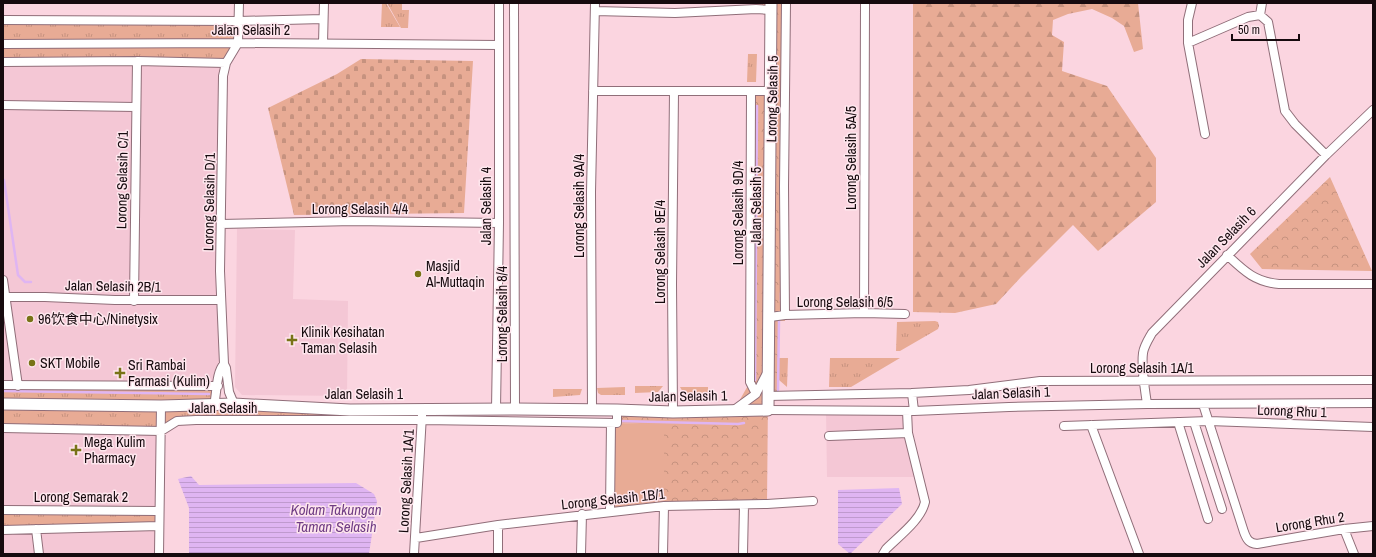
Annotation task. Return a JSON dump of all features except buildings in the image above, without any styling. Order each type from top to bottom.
[{"type":"street","points":[[238,42],[239,3]]},
{"type":"street","points":[[323,43],[324,3]]},
{"type":"street","name":"Jalan Selasih 4","points":[[496,409],[500,124],[499,3]]},
{"type":"street","name":"Lorong Selasih 8/4","points":[[514,3],[515,409]]},
{"type":"street","points":[[675,3],[675,12]]},
{"type":"street","name":"Lorong Selasih 5","points":[[785,315],[784,186],[786,3]]},
{"type":"street","name":"Lorong Selasih 5A/5","points":[[864,3],[864,314]]},
{"type":"street","points":[[1192,3],[1188,20],[1188,43],[1205,134]]},
{"type":"street","points":[[1260,15],[1262,3]]},
{"type":"street","points":[[595,7],[675,12],[771,6]]},
{"type":"street","name":"Jalan Selasih 5","points":[[768,410],[770,317],[771,6]]},
{"type":"street","name":"Lorong Selasih 9A/4","points":[[592,409],[591,192],[595,7]]},
{"type":"street","points":[[1188,43],[1248,17],[1260,15]]},
{"type":"street","points":[[1260,15],[1268,22],[1285,111],[1295,124],[1326,155]]},
{"type":"street","points":[[3,20],[239,21],[323,19]]},
{"type":"street","name":"Jalan Selasih 2","points":[[3,44],[238,42],[499,45]]},
{"type":"street","name":"Lorong Selasih D/1","points":[[224,364],[221,300],[223,76],[226,63],[238,42]]},
{"type":"street","points":[[3,62],[138,60],[226,63]]},
{"type":"street","name":"Lorong Selasih C/1","points":[[134,301],[136,107],[138,60]]},
{"type":"street","points":[[593,91],[771,91]]},
{"type":"street","name":"Lorong Selasih 9D/4","points":[[751,91],[750,382],[756,394]]},
{"type":"street","name":"Lorong Selasih 9E/4","points":[[673,412],[672,284],[674,92]]},
{"type":"street","points":[[3,105],[136,107]]},
{"type":"street","name":"Jalan Selasih 6","points":[[1147,404],[1143,354],[1152,333],[1326,155],[1373,110]]},
{"type":"street","points":[[500,124],[514,123]]},
{"type":"street","name":"Lorong Selasih 4/4","points":[[222,224],[353,221],[499,223]]},
{"type":"street","points":[[1227,255],[1246,273],[1270,283],[1372,284]]},
{"type":"street","points":[[3,280],[18,386]]},
{"type":"street","name":"Jalan Selasih 2B/1","points":[[5,297],[44,297],[134,301],[221,300]]},
{"type":"street","name":"Lorong Selasih 6/5","points":[[770,317],[785,315],[905,314]]},
{"type":"street","points":[[214,405],[220,368],[224,364],[226,368],[229,392],[234,404]]},
{"type":"street","points":[[734,410],[756,394],[765,377],[769,364]]},
{"type":"street","name":"Lorong Selasih 1A/1","points":[[768,396],[912,393],[969,390],[1040,381],[1373,380]]},
{"type":"street","points":[[3,385],[218,386]]},
{"type":"street","points":[[883,554],[886,549],[916,519],[923,510],[925,502],[908,434],[912,393]]},
{"type":"street","name":"Jalan Selasih 1","points":[[3,404],[161,406],[234,404],[346,410],[423,408],[592,409],[673,412],[734,410],[911,411],[1147,404],[1373,403]]},
{"type":"street","points":[[1203,404],[1209,421]]},
{"type":"street","points":[[159,554],[161,406]]},
{"type":"street","name":"Lorong Selasih 1A/1","points":[[414,554],[423,408]]},
{"type":"street","points":[[610,511],[611,423],[617,423],[617,410]]},
{"type":"street","name":"Jalan Selasih","points":[[161,431],[177,421],[196,420],[422,420],[611,423]]},
{"type":"street","name":"Lorong Rhu 1","points":[[1064,426],[1209,421],[1373,427]]},
{"type":"street","name":"Lorong Rhu 2","points":[[1209,421],[1244,532],[1250,543],[1257,544],[1344,529],[1373,526]]},
{"type":"street","points":[[1178,422],[1208,519]]},
{"type":"street","points":[[1194,422],[1222,509]]},
{"type":"street","points":[[1090,425],[1139,554]]},
{"type":"street","points":[[3,428],[161,431]]},
{"type":"street","points":[[829,436],[908,434]]},
{"type":"street","name":"Lorong Selasih 1B/1","points":[[416,538],[498,525],[610,511],[664,506],[744,505],[813,501]]},
{"type":"street","points":[[743,554],[744,505]]},
{"type":"street","points":[[663,554],[664,506]]},
{"type":"street","name":"Lorong Semarak 2","points":[[3,510],[159,511]]},
{"type":"street","points":[[581,554],[582,514]]},
{"type":"street","points":[[498,525],[498,554]]},
{"type":"street","points":[[3,530],[159,526]]},
{"type":"street","points":[[36,529],[39,554]]},
{"type":"street","points":[[1344,529],[1354,554]]},
{"type":"shaded area","points":[[3,62],[226,63],[223,76],[224,364],[216,397],[161,406],[159,554],[3,554]]},
{"type":"shaded area","name":"Klinik Kesihatan Taman Selasih","points":[[237,229],[295,230],[293,299],[348,301],[347,396],[242,395],[235,387]]},
{"type":"shaded area","points":[[826,411],[907,411],[918,477],[827,477]]},
{"type":"green space","points":[[382,3],[386,3],[400,27],[381,27]]},
{"type":"green space","points":[[387,3],[402,3],[402,10],[409,10],[408,28],[401,28]]},
{"type":"green space","points":[[756,3],[786,3],[784,186],[785,321],[779,321],[778,390],[768,397],[767,504],[664,506],[664,425],[617,423],[617,410],[734,410],[750,382],[751,91],[771,91],[771,10],[756,9]]},
{"type":"green space","points":[[913,3],[1138,3],[1143,49],[1134,52],[1124,26],[1112,18],[1092,9],[1068,14],[1053,20],[1052,35],[1064,42],[1062,71],[1107,86],[1156,158],[1156,202],[1098,251],[1073,225],[996,304],[955,313],[913,312]]},
{"type":"green space","points":[[3,20],[239,21],[238,43],[226,63],[3,62]]},
{"type":"green space","points":[[748,54],[757,54],[756,82],[747,82]]},
{"type":"green space","points":[[361,59],[473,61],[464,213],[294,215],[268,108],[337,74]]},
{"type":"green space","points":[[1330,177],[1372,271],[1262,269],[1250,254]]},
{"type":"green space","points":[[897,322],[938,322],[938,329],[900,351],[896,351]]},
{"type":"green space","points":[[779,358],[788,358],[787,387],[779,380]]},
{"type":"green space","points":[[830,358],[900,358],[851,387],[829,387]]},
{"type":"green space","points":[[3,385],[218,386],[214,404],[423,408],[422,419],[177,421],[161,431],[3,428]]},
{"type":"green space","points":[[635,386],[663,386],[658,392],[635,393]]},
{"type":"green space","points":[[625,387],[625,395],[601,395],[598,393],[597,388]]},
{"type":"green space","points":[[680,387],[708,387],[708,395],[684,394]]},
{"type":"green space","points":[[553,389],[582,389],[580,395],[553,397]]},
{"type":"green space","points":[[611,423],[664,424],[664,506],[610,511]]},
{"type":"green space","points":[[3,510],[159,511],[159,526],[3,530]]},
{"type":"water","name":"Kolam Takungan Taman Selasih","points":[[191,476],[199,485],[356,483],[374,494],[377,501],[369,554],[189,554],[189,508],[178,479]]},
{"type":"water","points":[[899,488],[902,504],[850,554],[838,544],[838,490]]},
{"type":"waterway","points":[[755,380],[757,106]]},
{"type":"waterway","points":[[4,180],[18,275],[25,282],[31,282]]},
{"type":"waterway","points":[[781,293],[781,301]]},
{"type":"waterway","points":[[778,390],[779,320]]},
{"type":"waterway","points":[[3,391],[209,394]]},
{"type":"waterway","points":[[619,421],[744,423]]},
{"type":"place","name":"Masjid Al-Muttaqin","points":[[418,274]]},
{"type":"place","name":"96饮食中心/Ninetysix","points":[[30,319]]},
{"type":"place","name":"Klinik Kesihatan Taman Selasih","points":[[292,340]]},
{"type":"place","name":"SKT Mobile","points":[[32,363]]},
{"type":"place","name":"Sri Rambai Farmasi (Kulim)","points":[[120,373]]},
{"type":"place","name":"Mega Kulim Pharmacy","points":[[76,450]]}]
